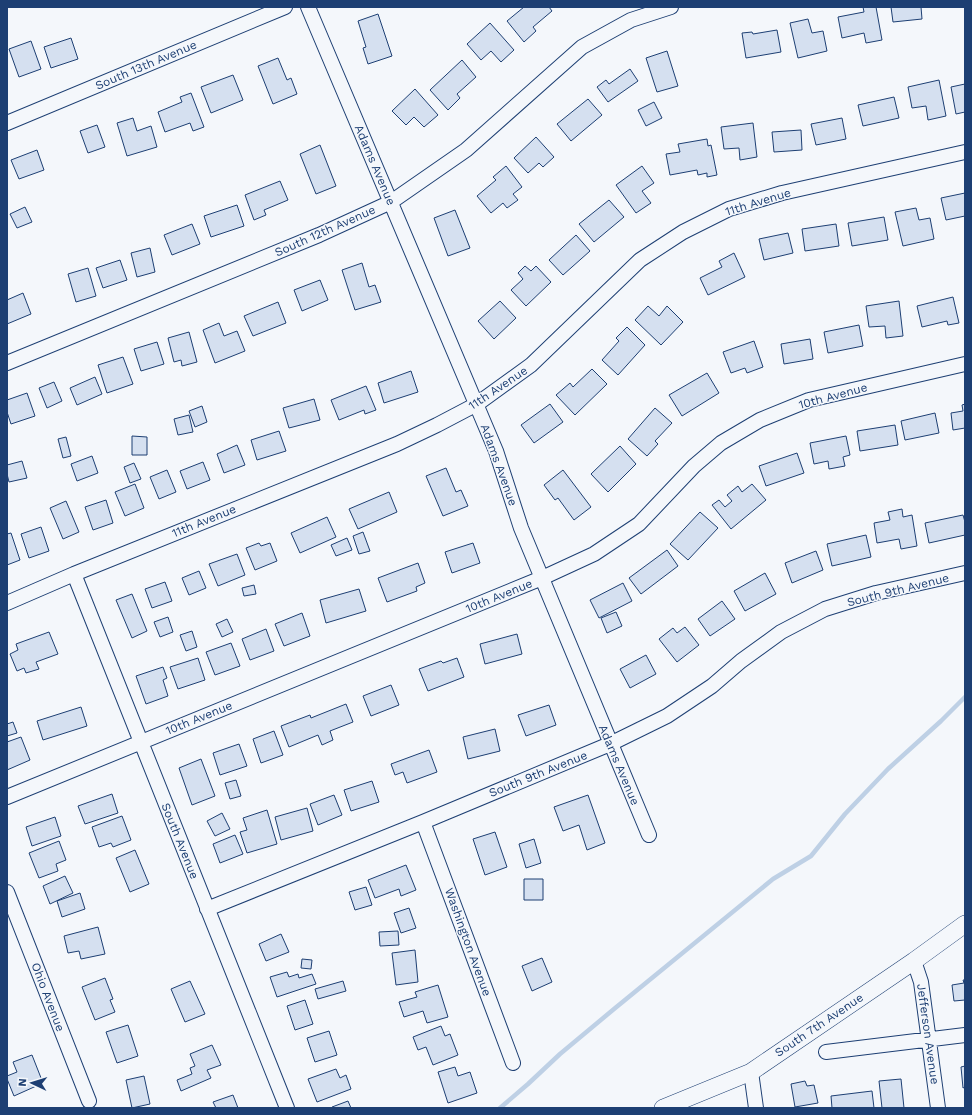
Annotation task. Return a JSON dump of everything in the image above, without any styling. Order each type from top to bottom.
[{"type":"street","name":"South 13th Avenue","points":[[7,123],[285,7]]},
{"type":"street","name":"Adams Avenue","points":[[308,7],[477,404],[496,451],[521,528],[649,835]]},
{"type":"street","name":"South 12th Avenue","points":[[7,363],[319,235],[391,202],[466,150],[582,47],[631,20],[671,7]]},
{"type":"street","name":"11th Avenue","points":[[7,602],[397,444],[477,404],[531,365],[640,260],[683,232],[729,209],[782,193],[965,152]]},
{"type":"street","name":"10th Avenue","points":[[7,797],[542,578],[594,554],[639,524],[694,466],[721,443],[760,420],[809,400],[965,364]]},
{"type":"street","name":"South 9th Avenue","points":[[207,909],[423,822],[610,744],[668,716],[712,686],[741,661],[781,632],[825,609],[876,593],[965,573]]},
{"type":"street","name":"South Avenue","points":[[74,574],[287,1108]]},
{"type":"street","name":"Washington Avenue","points":[[423,822],[513,1063]]},
{"type":"street","name":"Ohio Avenue","points":[[7,892],[89,1101]]},
{"type":"street","name":"South 7th Avenue","points":[[663,1108],[750,1072],[914,961],[965,924]]},
{"type":"street","name":"Jefferson Avenue","points":[[914,961],[922,982],[938,1108]]},
{"type":"street","points":[[826,1052],[965,1035]]},
{"type":"street","points":[[750,1072],[756,1108]]},
{"type":"building","points":[[524,7],[549,7],[552,11],[533,27],[536,31],[524,42],[507,21]]},
{"type":"building","points":[[863,7],[876,7],[882,40],[866,43],[864,33],[842,38],[838,17],[864,12]]},
{"type":"building","points":[[891,7],[921,7],[922,19],[893,22]]},
{"type":"building","points":[[378,14],[392,56],[368,64],[363,48],[366,47],[358,21]]},
{"type":"building","points":[[808,19],[812,33],[823,31],[827,51],[798,58],[790,23]]},
{"type":"building","points":[[490,23],[514,50],[501,62],[491,51],[481,60],[467,44]]},
{"type":"building","points":[[777,30],[781,52],[746,58],[742,33],[752,32],[753,34]]},
{"type":"building","points":[[71,38],[78,59],[51,68],[44,47]]},
{"type":"building","points":[[31,41],[41,69],[19,77],[9,49]]},
{"type":"building","points":[[667,51],[678,86],[657,92],[646,58]]},
{"type":"building","points":[[278,58],[287,80],[291,78],[297,94],[273,104],[258,66]]},
{"type":"building","points":[[462,60],[476,77],[457,94],[460,98],[448,110],[430,90]]},
{"type":"building","points":[[630,69],[638,81],[608,102],[597,87],[606,80],[609,84]]},
{"type":"building","points":[[233,75],[243,100],[211,113],[201,87]]},
{"type":"building","points":[[939,80],[946,116],[928,120],[926,106],[912,108],[908,87]]},
{"type":"building","points":[[965,84],[965,112],[956,114],[951,87]]},
{"type":"building","points":[[415,89],[438,115],[424,127],[414,117],[406,125],[392,111]]},
{"type":"building","points":[[191,93],[204,127],[193,131],[190,123],[165,132],[158,112],[182,102],[180,97]]},
{"type":"building","points":[[894,97],[899,118],[863,126],[858,105]]},
{"type":"building","points":[[588,99],[602,115],[571,141],[557,124]]},
{"type":"building","points":[[654,102],[662,118],[646,126],[638,110]]},
{"type":"building","points":[[133,118],[137,131],[151,126],[157,147],[127,156],[117,123]]},
{"type":"building","points":[[842,118],[846,139],[816,145],[811,124]]},
{"type":"building","points":[[753,123],[757,157],[740,160],[739,148],[724,149],[721,127]]},
{"type":"building","points":[[97,125],[105,147],[88,153],[80,131]]},
{"type":"building","points":[[801,130],[802,150],[774,152],[772,132]]},
{"type":"building","points":[[536,137],[554,157],[543,167],[539,163],[528,173],[514,158]]},
{"type":"building","points":[[707,139],[708,146],[711,145],[717,175],[707,177],[707,173],[698,175],[697,170],[670,175],[666,154],[680,152],[678,144]]},
{"type":"building","points":[[320,145],[336,186],[316,194],[300,154]]},
{"type":"building","points":[[37,150],[44,170],[19,179],[11,160]]},
{"type":"building","points":[[506,166],[522,187],[513,194],[518,200],[507,208],[503,203],[491,213],[477,196],[496,180],[493,177]]},
{"type":"building","points":[[642,166],[654,183],[642,191],[651,203],[636,213],[616,185]]},
{"type":"building","points":[[280,181],[288,200],[264,210],[266,215],[254,220],[245,195]]},
{"type":"building","points":[[965,193],[965,216],[946,220],[941,198]]},
{"type":"building","points":[[609,200],[624,217],[594,242],[579,224]]},
{"type":"building","points":[[237,205],[244,226],[211,237],[204,216]]},
{"type":"building","points":[[25,207],[32,222],[17,228],[10,214]]},
{"type":"building","points":[[916,208],[919,220],[930,218],[934,239],[903,246],[895,212]]},
{"type":"building","points":[[455,210],[470,248],[448,256],[434,218]]},
{"type":"building","points":[[884,217],[888,240],[852,246],[848,223]]},
{"type":"building","points":[[192,224],[200,244],[172,255],[164,235]]},
{"type":"building","points":[[836,224],[839,246],[805,251],[802,229]]},
{"type":"building","points":[[788,233],[793,253],[764,260],[759,239]]},
{"type":"building","points":[[576,235],[590,251],[563,275],[549,260]]},
{"type":"building","points":[[150,248],[155,272],[137,277],[131,253]]},
{"type":"building","points":[[734,253],[745,277],[708,295],[700,278],[722,267],[719,261]]},
{"type":"building","points":[[120,260],[127,280],[103,288],[96,268]]},
{"type":"building","points":[[362,263],[369,287],[375,285],[381,302],[355,310],[342,270]]},
{"type":"building","points":[[525,266],[531,271],[536,266],[551,282],[526,306],[511,290],[523,279],[518,273]]},
{"type":"building","points":[[88,268],[96,296],[76,302],[68,274]]},
{"type":"building","points":[[320,280],[328,300],[302,311],[294,290]]},
{"type":"building","points":[[23,293],[31,314],[7,324],[7,300]]},
{"type":"building","points":[[953,297],[959,323],[948,325],[947,321],[922,327],[917,306]]},
{"type":"building","points":[[500,301],[516,318],[494,339],[478,321]]},
{"type":"building","points":[[899,301],[903,336],[886,338],[885,326],[869,327],[866,306]]},
{"type":"building","points":[[278,302],[286,323],[253,336],[244,316]]},
{"type":"building","points":[[648,306],[659,316],[667,306],[683,322],[661,345],[635,320]]},
{"type":"building","points":[[219,323],[224,336],[237,331],[245,351],[215,363],[203,330]]},
{"type":"building","points":[[859,325],[863,346],[828,353],[824,332]]},
{"type":"building","points":[[627,327],[645,345],[618,375],[602,360],[619,341],[616,338]]},
{"type":"building","points":[[189,332],[197,362],[182,366],[181,360],[174,362],[168,338]]},
{"type":"building","points":[[810,339],[813,359],[784,364],[781,344]]},
{"type":"building","points":[[754,341],[763,367],[747,373],[745,368],[731,373],[723,352]]},
{"type":"building","points":[[157,342],[164,364],[141,371],[134,349]]},
{"type":"building","points":[[123,357],[133,384],[107,393],[98,365]]},
{"type":"building","points":[[592,369],[607,384],[575,415],[556,395],[570,383],[573,387]]},
{"type":"building","points":[[411,371],[418,392],[384,403],[378,383]]},
{"type":"building","points":[[707,373],[719,393],[682,416],[669,395]]},
{"type":"building","points":[[95,377],[102,394],[77,405],[70,388]]},
{"type":"building","points":[[54,382],[62,401],[47,408],[39,388]]},
{"type":"building","points":[[366,386],[376,410],[365,414],[364,410],[339,420],[331,400]]},
{"type":"building","points":[[27,393],[35,416],[11,424],[7,412],[7,400]]},
{"type":"building","points":[[314,399],[320,420],[289,428],[283,408]]},
{"type":"building","points":[[550,404],[563,422],[534,443],[521,425]]},
{"type":"building","points":[[965,404],[965,428],[953,430],[951,413],[963,411],[962,405]]},
{"type":"building","points":[[202,406],[207,422],[195,427],[189,411]]},
{"type":"building","points":[[655,408],[672,423],[655,441],[658,444],[647,456],[628,439]]},
{"type":"building","points":[[935,413],[939,433],[905,440],[901,421]]},
{"type":"building","points":[[189,415],[193,432],[178,435],[174,419]]},
{"type":"building","points":[[895,425],[898,445],[860,451],[857,431]]},
{"type":"building","points":[[279,431],[286,451],[257,460],[251,440]]},
{"type":"building","points":[[132,436],[147,437],[147,455],[132,455]]},
{"type":"building","points":[[846,436],[850,455],[843,457],[845,466],[829,469],[828,461],[814,464],[810,443]]},
{"type":"building","points":[[66,437],[71,456],[63,458],[58,439]]},
{"type":"building","points":[[237,445],[245,465],[224,473],[217,454]]},
{"type":"building","points":[[620,446],[636,464],[608,492],[591,474]]},
{"type":"building","points":[[797,453],[804,473],[766,486],[759,466]]},
{"type":"building","points":[[92,456],[98,473],[77,481],[71,464]]},
{"type":"building","points":[[22,461],[27,478],[9,482],[7,465]]},
{"type":"building","points":[[203,462],[210,480],[187,489],[180,471]]},
{"type":"building","points":[[134,463],[141,479],[130,483],[124,467]]},
{"type":"building","points":[[446,468],[456,492],[461,490],[468,506],[443,516],[426,476]]},
{"type":"building","points":[[167,470],[176,492],[159,499],[150,477]]},
{"type":"building","points":[[563,470],[591,507],[574,520],[558,498],[555,500],[544,485]]},
{"type":"building","points":[[135,484],[144,508],[125,516],[115,492]]},
{"type":"building","points":[[752,484],[766,500],[731,529],[712,505],[719,500],[725,507],[732,501],[727,495],[738,486],[742,492]]},
{"type":"building","points":[[389,492],[397,512],[358,529],[349,509]]},
{"type":"building","points":[[106,500],[113,523],[93,530],[85,507]]},
{"type":"building","points":[[66,501],[79,532],[63,539],[50,508]]},
{"type":"building","points":[[902,509],[903,517],[912,515],[917,546],[901,549],[899,539],[877,543],[874,523],[890,520],[888,512]]},
{"type":"building","points":[[700,512],[718,528],[688,560],[670,544]]},
{"type":"building","points":[[963,515],[965,522],[965,535],[929,543],[925,523]]},
{"type":"building","points":[[327,517],[336,537],[300,553],[291,533]]},
{"type":"building","points":[[41,527],[49,551],[29,558],[21,534]]},
{"type":"building","points":[[363,532],[370,551],[359,554],[353,536]]},
{"type":"building","points":[[11,533],[20,560],[7,565],[7,534]]},
{"type":"building","points":[[866,535],[871,557],[832,566],[827,544]]},
{"type":"building","points":[[347,538],[352,550],[336,556],[331,545]]},
{"type":"building","points":[[259,543],[261,546],[270,543],[277,561],[255,570],[246,548]]},
{"type":"building","points":[[473,543],[480,563],[452,573],[445,552]]},
{"type":"building","points":[[667,550],[678,566],[641,594],[629,578]]},
{"type":"building","points":[[816,551],[823,570],[792,583],[785,563]]},
{"type":"building","points":[[237,554],[245,575],[218,586],[209,564]]},
{"type":"building","points":[[418,563],[425,583],[416,587],[417,591],[387,602],[378,578]]},
{"type":"building","points":[[199,571],[206,588],[189,595],[182,578]]},
{"type":"building","points":[[765,573],[776,594],[745,611],[734,591]]},
{"type":"building","points":[[165,582],[172,601],[152,608],[145,589]]},
{"type":"building","points":[[623,583],[632,601],[599,618],[590,600]]},
{"type":"building","points":[[254,585],[256,594],[244,596],[242,588]]},
{"type":"building","points":[[359,589],[366,611],[326,623],[320,600]]},
{"type":"building","points":[[132,594],[147,631],[132,638],[116,600]]},
{"type":"building","points":[[722,601],[735,619],[710,636],[698,619]]},
{"type":"building","points":[[616,612],[622,626],[607,633],[601,618]]},
{"type":"building","points":[[302,613],[310,636],[284,646],[275,624]]},
{"type":"building","points":[[168,617],[173,632],[160,637],[154,622]]},
{"type":"building","points":[[227,619],[233,632],[222,637],[216,624]]},
{"type":"building","points":[[685,627],[699,645],[677,662],[659,639],[673,628],[677,633]]},
{"type":"building","points":[[266,629],[274,651],[250,660],[242,639]]},
{"type":"building","points":[[192,631],[197,647],[186,651],[180,635]]},
{"type":"building","points":[[49,632],[58,654],[36,662],[39,669],[26,673],[24,668],[17,671],[10,654],[18,650],[16,644]]},
{"type":"building","points":[[517,634],[522,654],[485,664],[480,644]]},
{"type":"building","points":[[231,643],[240,666],[215,675],[206,652]]},
{"type":"building","points":[[646,655],[656,674],[630,688],[620,669]]},
{"type":"building","points":[[198,658],[205,680],[178,689],[170,667]]},
{"type":"building","points":[[457,658],[464,677],[428,691],[419,669],[441,661],[443,663]]},
{"type":"building","points":[[163,667],[167,678],[163,680],[168,696],[146,704],[136,676]]},
{"type":"building","points":[[391,685],[399,705],[371,716],[363,696]]},
{"type":"building","points":[[346,704],[353,722],[330,731],[333,740],[322,745],[318,735],[289,747],[281,726],[310,715],[311,718]]},
{"type":"building","points":[[549,705],[556,725],[526,736],[518,715]]},
{"type":"building","points":[[81,707],[87,726],[43,740],[37,721]]},
{"type":"building","points":[[13,722],[17,733],[7,736],[7,724]]},
{"type":"building","points":[[495,729],[500,751],[468,759],[463,737]]},
{"type":"building","points":[[274,731],[283,755],[261,763],[253,739]]},
{"type":"building","points":[[21,737],[30,760],[7,770],[7,742]]},
{"type":"building","points":[[239,744],[247,766],[220,775],[213,753]]},
{"type":"building","points":[[429,750],[437,772],[407,783],[403,772],[395,775],[391,764]]},
{"type":"building","points":[[201,759],[215,796],[192,805],[179,768]]},
{"type":"building","points":[[236,780],[241,796],[230,799],[225,783]]},
{"type":"building","points":[[372,781],[379,802],[351,811],[344,790]]},
{"type":"building","points":[[112,794],[118,813],[85,824],[78,806]]},
{"type":"building","points":[[334,795],[342,815],[318,825],[310,804]]},
{"type":"building","points":[[588,795],[605,843],[587,850],[579,825],[563,831],[554,807]]},
{"type":"building","points":[[307,808],[313,831],[281,840],[275,817]]},
{"type":"building","points":[[267,810],[277,844],[247,853],[240,832],[247,830],[243,818]]},
{"type":"building","points":[[222,813],[230,829],[215,836],[207,821]]},
{"type":"building","points":[[122,816],[131,840],[113,847],[111,843],[99,847],[92,827]]},
{"type":"building","points":[[55,817],[61,836],[32,846],[26,827]]},
{"type":"building","points":[[495,832],[507,867],[485,875],[473,839]]},
{"type":"building","points":[[235,835],[243,854],[220,863],[213,844]]},
{"type":"building","points":[[534,839],[541,863],[526,868],[519,844]]},
{"type":"building","points":[[59,841],[66,860],[56,864],[58,871],[39,878],[29,853]]},
{"type":"building","points":[[135,850],[149,884],[130,892],[116,858]]},
{"type":"building","points":[[406,865],[416,890],[401,896],[399,889],[375,898],[368,880]]},
{"type":"building","points":[[65,876],[73,893],[50,904],[43,886]]},
{"type":"building","points":[[524,879],[543,879],[543,900],[524,900]]},
{"type":"building","points":[[366,887],[372,905],[355,910],[349,892]]},
{"type":"building","points":[[80,893],[85,909],[62,917],[57,901]]},
{"type":"building","points":[[409,908],[416,928],[401,933],[394,913]]},
{"type":"building","points":[[98,927],[105,954],[81,959],[79,951],[68,953],[64,936]]},
{"type":"building","points":[[398,931],[399,945],[380,946],[379,932]]},
{"type":"building","points":[[281,934],[289,952],[266,961],[259,944]]},
{"type":"building","points":[[415,950],[418,982],[396,985],[392,953]]},
{"type":"building","points":[[542,958],[552,982],[532,991],[522,966]]},
{"type":"building","points":[[302,959],[312,960],[311,969],[301,968]]},
{"type":"building","points":[[287,972],[289,977],[298,974],[299,978],[312,974],[316,984],[277,997],[270,977]]},
{"type":"building","points":[[105,978],[113,999],[110,1000],[115,1012],[95,1020],[82,987]]},
{"type":"building","points":[[963,980],[965,980],[965,1000],[954,1001],[952,985],[964,983]]},
{"type":"building","points":[[190,981],[205,1014],[185,1022],[171,989]]},
{"type":"building","points":[[343,981],[346,991],[318,999],[315,989]]},
{"type":"building","points":[[438,985],[448,1017],[427,1023],[423,1011],[404,1017],[399,1002],[417,997],[415,992]]},
{"type":"building","points":[[305,1000],[313,1024],[295,1030],[287,1006]]},
{"type":"building","points":[[128,1025],[138,1056],[117,1063],[106,1032]]},
{"type":"building","points":[[441,1026],[445,1036],[450,1034],[458,1055],[433,1065],[426,1047],[418,1050],[413,1037]]},
{"type":"building","points":[[329,1031],[337,1055],[315,1062],[307,1038]]},
{"type":"building","points":[[212,1045],[221,1065],[207,1070],[211,1078],[181,1091],[177,1080],[192,1074],[190,1068],[195,1066],[190,1054]]},
{"type":"building","points":[[32,1055],[43,1083],[14,1096],[7,1079],[7,1076],[17,1072],[13,1062]]},
{"type":"building","points":[[965,1066],[965,1087],[963,1088],[961,1067]]},
{"type":"building","points":[[455,1067],[458,1076],[470,1072],[477,1093],[448,1103],[438,1072]]},
{"type":"building","points":[[336,1069],[340,1078],[346,1075],[351,1089],[317,1102],[308,1079]]},
{"type":"building","points":[[144,1076],[150,1104],[132,1108],[126,1080]]},
{"type":"building","points":[[901,1079],[904,1108],[882,1108],[879,1081]]},
{"type":"building","points":[[805,1081],[807,1086],[814,1085],[818,1103],[795,1107],[791,1084]]},
{"type":"building","points":[[872,1091],[874,1108],[832,1108],[831,1096]]},
{"type":"building","points":[[233,1095],[238,1108],[216,1108],[213,1102]]},
{"type":"building","points":[[348,1101],[351,1108],[332,1108],[332,1107]]},
{"type":"waterway","points":[[500,1108],[560,1054],[773,879],[811,856],[845,814],[888,769],[965,697]]}]
